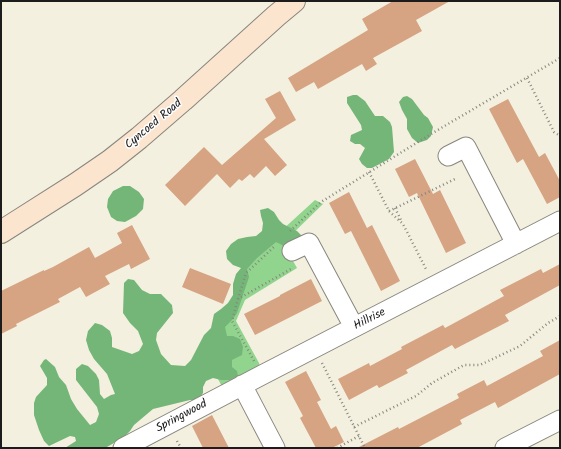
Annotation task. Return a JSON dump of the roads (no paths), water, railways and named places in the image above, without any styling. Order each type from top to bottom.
[{"type":"street","name":"Cyncoed Road","points":[[1,232],[110,161],[183,100],[294,1]]},
{"type":"street","points":[[448,156],[466,147],[516,244]]},
{"type":"street","name":"Hillrise","points":[[242,385],[560,221]]},
{"type":"street","points":[[288,254],[309,243],[354,328]]},
{"type":"street","points":[[242,385],[275,448]]},
{"type":"street","name":"Springwood","points":[[123,448],[242,385]]},
{"type":"street","points":[[506,448],[560,420]]}]
